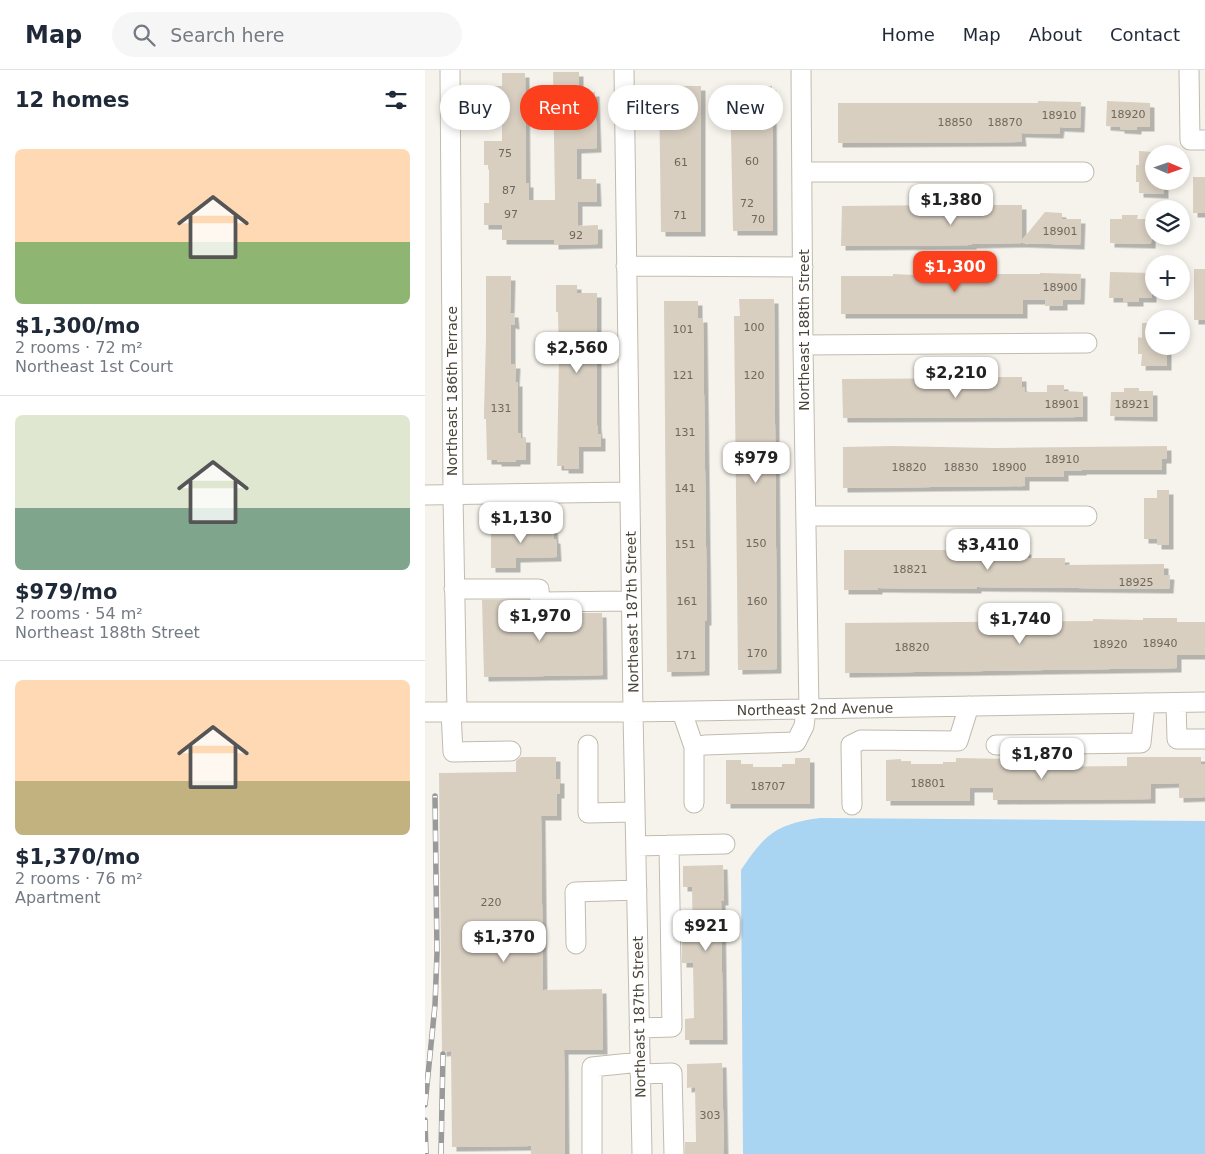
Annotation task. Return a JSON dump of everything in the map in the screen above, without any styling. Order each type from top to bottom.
[{"type":"street","name":"Northeast 186th Terrace","points":[[451,70],[453,752],[511,751]]},
{"type":"street","name":"Northeast 187th Street","points":[[624,70],[631,601],[642,1154]]},
{"type":"street","name":"Northeast 188th Street","points":[[694,747],[796,742],[804,726],[807,710],[801,70]]},
{"type":"street","points":[[1189,70],[1190,140],[1205,140]]},
{"type":"street","points":[[803,172],[1084,172]]},
{"type":"street","points":[[626,266],[803,267]]},
{"type":"street","points":[[803,345],[1087,343]]},
{"type":"street","points":[[425,495],[630,492]]},
{"type":"street","points":[[806,516],[1087,516]]},
{"type":"street","points":[[454,589],[539,589],[539,602],[631,601]]},
{"type":"street","name":"Northeast 2nd Avenue","points":[[425,712],[682,712],[1205,702]]},
{"type":"street","points":[[996,745],[1141,743],[1145,703]]},
{"type":"street","points":[[1176,703],[1177,739],[1205,739]]},
{"type":"street","points":[[852,805],[851,745],[861,740],[958,741],[969,706]]},
{"type":"street","points":[[682,712],[694,747],[694,803]]},
{"type":"street","points":[[588,745],[588,813],[635,812]]},
{"type":"street","points":[[636,846],[725,844]]},
{"type":"street","points":[[639,1028],[672,1027],[669,845]]},
{"type":"street","points":[[576,944],[575,892],[637,890]]},
{"type":"street","points":[[592,1154],[592,1067],[640,1068],[672,1073],[674,1154]]},
{"type":"water","points":[[820,818],[1205,821],[1205,1154],[743,1154],[741,870],[757,848],[773,833],[792,824]]},
{"type":"building","points":[[553,72],[579,72],[579,85],[553,85]]},
{"type":"building","points":[[502,73],[525,73],[525,85],[520,85],[520,130],[526,130],[526,183],[529,183],[529,200],[555,200],[554,130],[596,130],[597,148],[577,149],[577,179],[596,179],[597,202],[578,202],[578,226],[598,225],[598,244],[554,245],[554,240],[502,240],[502,225],[484,225],[484,203],[489,203],[489,165],[484,165],[484,141],[502,141],[502,130],[510,130],[510,85],[502,85]]},
{"type":"building","points":[[698,86],[701,86],[701,232],[661,232],[660,130],[698,130]]},
{"type":"building","points":[[1038,101],[1081,102],[1080,128],[1060,127],[1059,134],[1021,133],[1022,142],[838,143],[838,103],[1038,103]]},
{"type":"building","points":[[1107,101],[1150,103],[1150,127],[1137,127],[1137,130],[1106,126]]},
{"type":"building","points":[[731,130],[772,130],[773,231],[733,231]]},
{"type":"building","points":[[1139,151],[1145,151],[1145,190],[1164,190],[1164,194],[1139,193],[1139,182],[1136,182],[1136,165],[1139,165]]},
{"type":"building","points":[[1193,177],[1205,177],[1205,213],[1193,213]]},
{"type":"building","points":[[1022,205],[1022,240],[1045,212],[1062,213],[1062,219],[1081,219],[1080,245],[1022,243],[841,246],[842,206]]},
{"type":"building","points":[[1122,215],[1138,215],[1137,219],[1145,219],[1145,244],[1110,243],[1110,219],[1122,219]]},
{"type":"building","points":[[1194,269],[1205,269],[1205,320],[1194,320]]},
{"type":"building","points":[[1110,272],[1145,273],[1145,298],[1139,298],[1139,302],[1123,302],[1123,298],[1109,298]]},
{"type":"building","points":[[1081,274],[1080,300],[1063,300],[1063,306],[1045,306],[1045,300],[1023,300],[1023,314],[841,314],[841,276]]},
{"type":"building","points":[[486,276],[511,276],[510,313],[514,313],[515,325],[511,324],[511,364],[516,364],[515,382],[518,382],[518,433],[521,433],[521,438],[526,438],[526,460],[516,460],[516,462],[487,460],[486,419],[484,419]]},
{"type":"building","points":[[556,285],[577,285],[577,293],[597,293],[597,425],[598,434],[601,434],[601,447],[579,447],[579,469],[564,469],[564,466],[557,466],[559,358]]},
{"type":"building","points":[[739,299],[774,299],[777,669],[738,670],[734,316],[740,316]]},
{"type":"building","points":[[664,301],[698,301],[698,318],[703,318],[707,621],[705,621],[705,671],[667,672]]},
{"type":"building","points":[[1142,323],[1145,323],[1145,355],[1167,355],[1167,366],[1141,366],[1142,354],[1138,354],[1138,337],[1142,338]]},
{"type":"building","points":[[1022,377],[1022,387],[1025,388],[1025,392],[1047,392],[1047,385],[1064,385],[1064,391],[1083,392],[1083,417],[843,418],[842,379]]},
{"type":"building","points":[[1124,388],[1139,388],[1139,391],[1153,391],[1153,417],[1110,416],[1111,392],[1124,392]]},
{"type":"building","points":[[1167,446],[1167,459],[1162,459],[1162,470],[1064,471],[1064,477],[1025,477],[1025,486],[843,488],[843,447],[993,448]]},
{"type":"building","points":[[1157,490],[1169,490],[1169,545],[1157,545],[1157,539],[1144,539],[1144,498],[1157,498]]},
{"type":"building","points":[[491,525],[553,525],[557,557],[516,558],[516,568],[491,568]]},
{"type":"building","points":[[844,550],[1027,550],[1027,558],[1065,558],[1065,565],[1164,564],[1164,575],[1170,575],[1169,589],[977,587],[977,589],[878,588],[878,590],[844,590]]},
{"type":"building","points":[[482,600],[529,600],[532,611],[540,613],[602,613],[603,675],[484,677]]},
{"type":"building","points":[[1143,618],[1177,618],[1177,622],[1205,622],[1205,655],[1177,655],[1177,668],[845,673],[845,623],[1093,621],[1093,619],[1143,620]]},
{"type":"building","points":[[521,757],[556,757],[556,779],[560,779],[560,794],[557,794],[557,816],[541,816],[543,990],[602,989],[603,1050],[564,1050],[565,1154],[531,1154],[531,1146],[452,1147],[451,1051],[442,1052],[439,773],[516,772],[516,761]]},
{"type":"building","points":[[1127,757],[1201,757],[1201,764],[1205,764],[1205,797],[1179,798],[1179,783],[1151,784],[1151,799],[993,800],[993,788],[970,788],[970,801],[886,801],[886,760],[901,759],[901,761],[911,761],[911,764],[943,764],[943,762],[956,762],[956,758],[1014,759],[1015,767],[1127,766]]},
{"type":"building","points":[[795,758],[810,758],[810,804],[726,804],[726,760],[741,760],[741,764],[753,764],[753,767],[782,767],[782,764],[795,764]]},
{"type":"building","points":[[723,865],[724,901],[721,901],[723,1040],[685,1040],[685,1019],[694,1018],[693,963],[682,963],[682,941],[693,941],[692,887],[683,887],[683,866]]},
{"type":"building","points":[[722,1063],[724,1154],[685,1154],[685,1142],[696,1142],[695,1087],[687,1088],[687,1064]]},
{"type":"railway","points":[[425,1105],[435,1005],[437,953],[435,796]]},
{"type":"railway","points":[[441,1154],[443,1054]]},
{"type":"railway","points":[[425,1120],[426,1154]]}]
